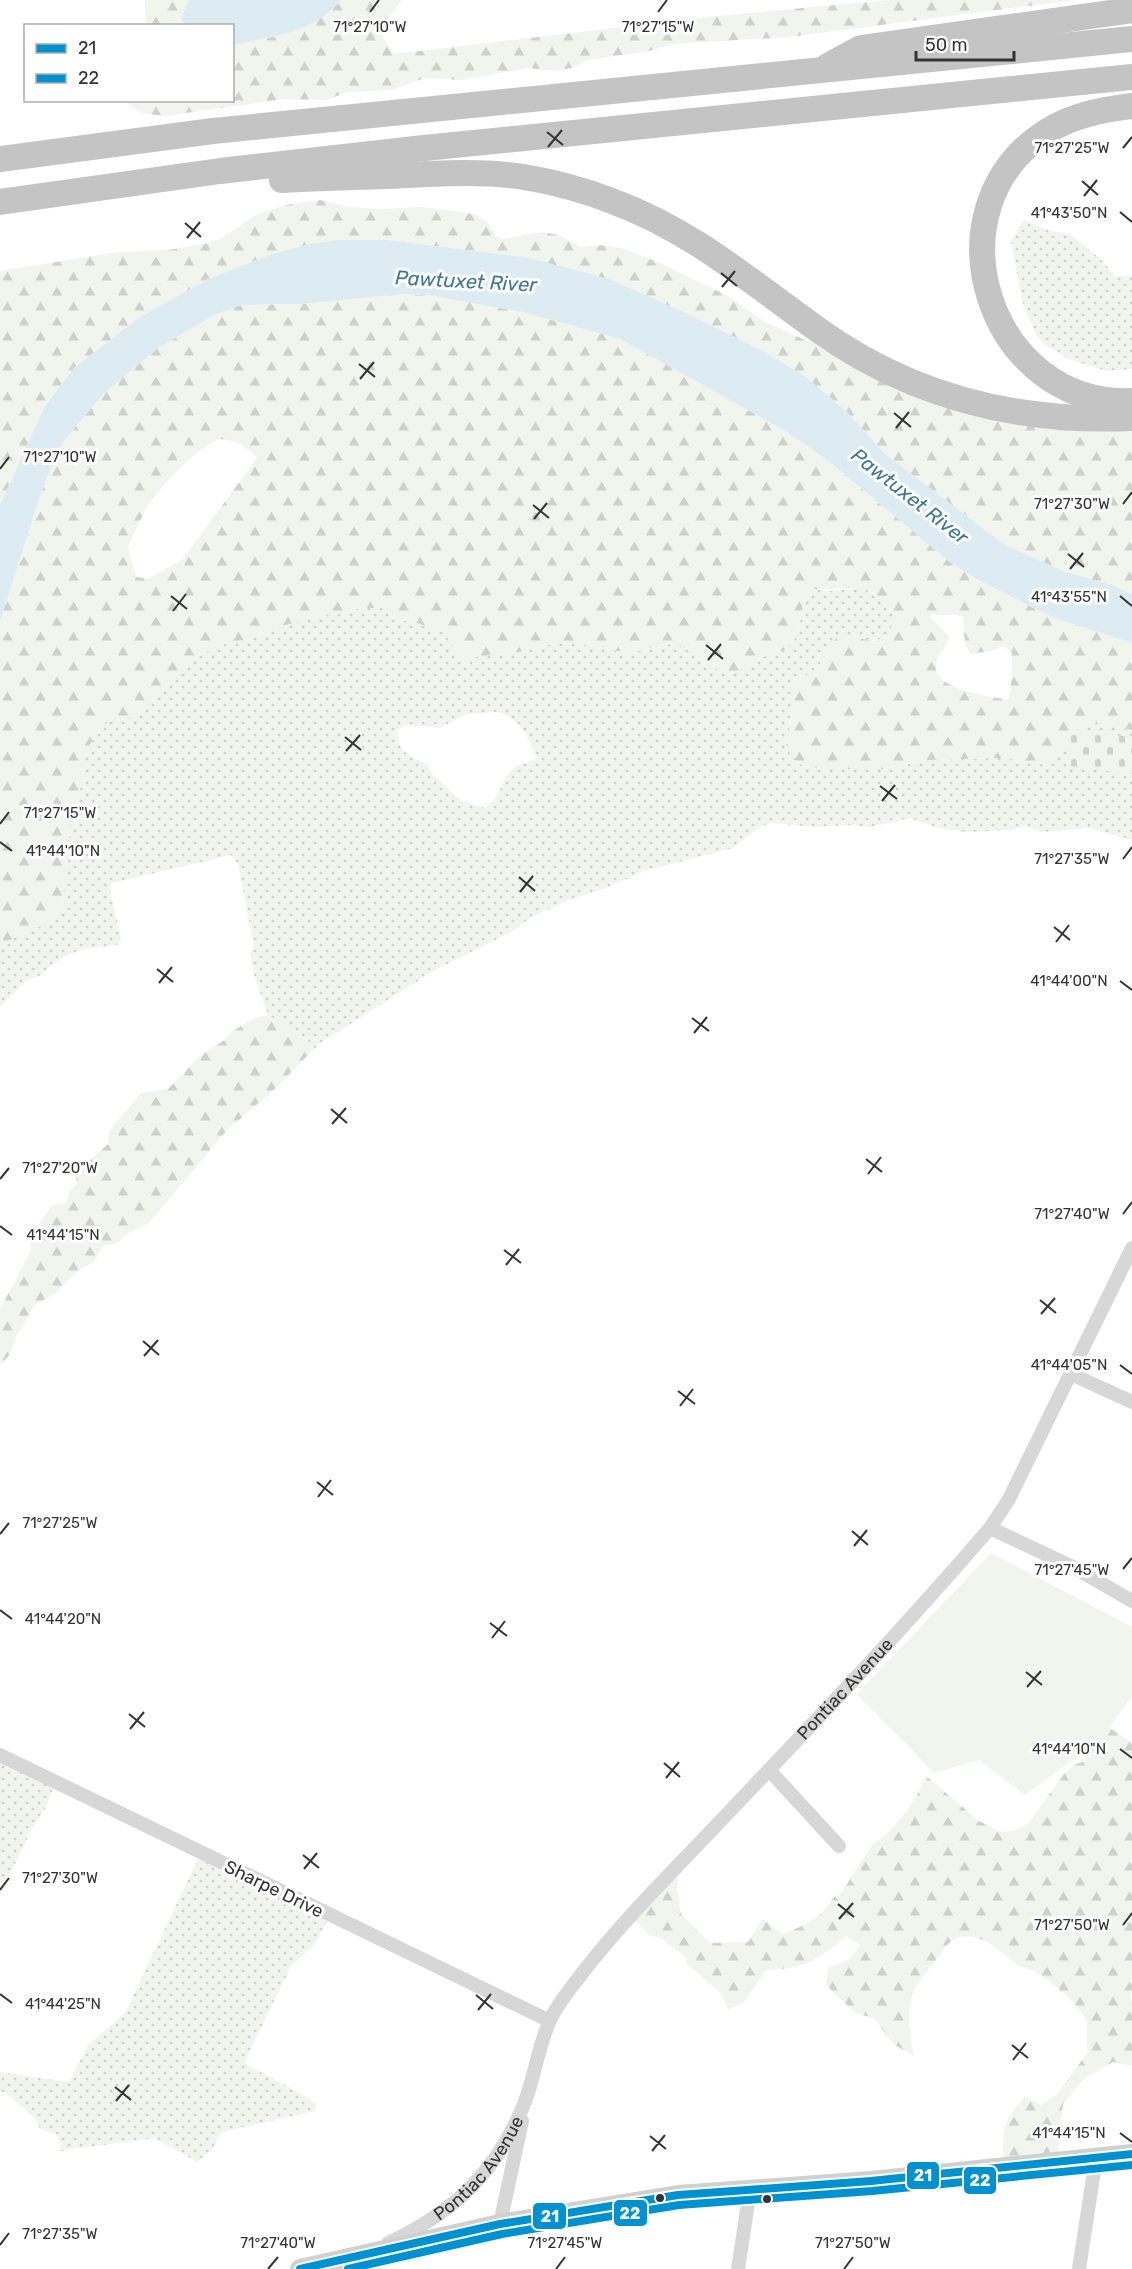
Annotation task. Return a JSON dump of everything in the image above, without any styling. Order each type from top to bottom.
[{"type":"highway","points":[[818,71],[861,48],[1132,10]]},
{"type":"highway","points":[[0,159],[213,131],[1132,39]]},
{"type":"highway","points":[[0,202],[108,186],[424,148],[1132,77]]},
{"type":"highway","points":[[1132,106],[1099,111],[1072,119],[1047,132],[1026,148],[1008,169],[993,197],[985,227],[982,259],[986,288],[997,318],[1015,346],[1038,370],[1066,388],[1083,394],[1115,401],[1132,401]]},
{"type":"highway","points":[[108,186],[462,172],[546,181],[614,202],[689,237],[715,253],[837,344],[915,384],[969,402],[1026,414],[1052,418],[1132,418]]},
{"type":"main road","points":[[500,2224],[678,2195],[870,2181],[1132,2154]]},
{"type":"main road","name":"Pontiac Avenue","points":[[300,2269],[500,2224]]},
{"type":"street","name":"Pontiac Avenue","points":[[360,2256],[424,2225],[440,2215],[472,2187],[497,2157],[524,2104],[550,2021],[573,1985],[611,1936],[769,1770],[990,1528],[1009,1499],[1132,1248]]},
{"type":"street","points":[[1071,1374],[1132,1402]]},
{"type":"street","points":[[990,1528],[1075,1568],[1132,1601]]},
{"type":"street","name":"Sharpe Drive","points":[[0,1755],[550,2021]]},
{"type":"street","points":[[769,1770],[839,1846]]},
{"type":"street","name":"Pontiac Avenue","points":[[500,2224],[522,2124],[524,2104]]},
{"type":"street","points":[[1079,2269],[1096,2158]]},
{"type":"street","points":[[738,2269],[750,2190]]},
{"type":"green space","points":[[145,0],[189,0],[181,18],[184,24],[146,24]]},
{"type":"green space","points":[[341,0],[402,0],[379,31],[394,54],[717,16],[889,0],[1074,0],[789,37],[673,44],[649,51],[587,60],[575,67],[557,71],[527,68],[461,80],[425,78],[391,90],[347,92],[327,100],[286,99],[164,116],[142,113],[128,102],[234,102],[234,45],[292,32],[318,20]]},
{"type":"green space","points":[[320,200],[349,207],[381,209],[422,207],[474,214],[487,222],[496,236],[504,239],[543,232],[562,236],[580,247],[600,245],[622,248],[660,263],[728,296],[765,322],[805,340],[813,339],[913,391],[1132,425],[1132,594],[1063,571],[1005,545],[885,454],[847,412],[805,376],[759,349],[688,314],[529,258],[388,240],[337,240],[272,254],[208,279],[140,317],[74,368],[45,406],[0,505],[0,271],[119,252],[168,250],[204,244],[222,238],[256,215],[286,205]]},
{"type":"green space","points":[[1024,220],[1048,230],[1071,235],[1104,262],[1114,276],[1132,275],[1132,369],[1107,371],[1071,360],[1047,346],[1037,336],[1023,304],[1011,241]]},
{"type":"green space","points":[[403,294],[427,295],[523,312],[620,339],[782,429],[825,458],[951,563],[977,580],[1052,617],[1132,643],[1132,730],[1098,724],[1075,730],[1059,755],[1039,765],[1006,758],[992,758],[929,760],[882,769],[822,769],[802,766],[786,749],[793,706],[793,685],[818,667],[837,637],[854,635],[875,641],[890,636],[893,613],[876,595],[858,588],[814,589],[803,602],[798,635],[785,650],[767,655],[745,668],[726,675],[680,645],[665,644],[630,653],[573,643],[461,659],[444,632],[414,622],[398,620],[381,608],[363,608],[308,618],[259,637],[227,643],[199,655],[182,668],[136,716],[108,722],[99,730],[86,751],[82,785],[71,805],[68,861],[63,886],[64,904],[48,923],[0,944],[0,621],[42,490],[59,447],[102,395],[158,348],[214,315],[241,305],[302,304]],"holes":[[[220,439],[241,445],[257,458],[182,560],[148,579],[136,577],[128,546],[149,504],[191,458]],[[932,614],[963,617],[965,645],[971,654],[1004,646],[1012,653],[1008,700],[962,690],[942,679],[937,671],[937,661],[949,636],[929,616]]]},
{"type":"green space","points":[[863,588],[877,596],[893,613],[890,636],[872,640],[854,635],[828,651],[818,667],[793,685],[793,706],[789,723],[802,766],[822,769],[882,769],[929,760],[992,758],[1006,758],[1039,765],[1059,755],[1075,730],[1098,724],[1132,730],[1132,840],[1089,828],[1041,832],[1027,826],[1011,830],[966,832],[935,827],[910,818],[870,827],[850,825],[816,827],[771,823],[761,826],[733,848],[644,871],[609,887],[566,901],[530,918],[511,932],[435,970],[313,1050],[306,1044],[309,1042],[297,1032],[268,1015],[254,975],[250,953],[254,948],[238,864],[231,855],[112,883],[110,889],[121,940],[117,945],[83,949],[61,958],[39,976],[26,981],[0,1007],[0,944],[47,923],[64,904],[63,886],[68,861],[71,805],[82,785],[86,751],[99,730],[108,722],[136,716],[182,668],[199,655],[227,643],[259,637],[308,618],[363,608],[382,608],[398,620],[414,622],[444,632],[461,659],[573,643],[630,653],[665,644],[680,645],[726,675],[745,668],[767,655],[785,650],[798,635],[803,602],[814,589],[828,591]],"holes":[[[497,712],[505,714],[522,729],[537,758],[514,768],[495,799],[485,808],[461,801],[432,774],[427,764],[415,759],[399,744],[397,731],[405,725],[440,728],[466,714]]]},
{"type":"green space","points":[[1070,730],[1132,737],[1132,774],[1066,766]]},
{"type":"green space","points":[[268,1015],[297,1032],[313,1050],[276,1088],[227,1130],[149,1223],[128,1233],[117,1243],[103,1246],[94,1262],[78,1270],[56,1293],[35,1305],[17,1335],[10,1354],[0,1366],[0,1309],[31,1251],[30,1231],[38,1226],[51,1206],[67,1203],[69,1191],[77,1184],[76,1173],[108,1144],[109,1131],[141,1093],[168,1089],[200,1056],[223,1041],[233,1031],[255,1018]]},
{"type":"green space","points":[[991,1553],[1132,1627],[1132,1696],[1102,1738],[1025,1795],[979,1760],[934,1773],[857,1694]]},
{"type":"green space","points":[[1107,1726],[1132,1743],[1132,1989],[1130,1996],[1132,2066],[1113,2062],[1084,2079],[1063,2104],[1057,2163],[1004,2165],[1003,2136],[1007,2121],[1025,2097],[1041,2105],[1057,2094],[1088,2052],[1086,2021],[1072,2001],[1050,1982],[1020,1966],[985,1941],[969,1936],[952,1941],[917,1985],[909,2014],[914,2056],[893,2044],[875,2019],[854,2012],[826,1985],[828,1968],[850,1959],[860,1945],[847,1936],[810,1962],[792,1968],[766,1970],[744,2002],[728,2010],[722,1994],[687,1964],[685,1956],[659,1937],[651,1936],[630,1916],[678,1865],[677,1891],[681,1914],[710,1943],[748,1942],[763,1919],[782,1934],[791,1931],[818,1917],[834,1897],[840,1895],[872,1845],[887,1834],[907,1811],[920,1790],[925,1775],[979,1821],[1001,1832],[1014,1831],[1028,1824],[1064,1774],[1074,1765],[1087,1760],[1083,1751]]},
{"type":"green space","points":[[0,1756],[54,1787],[45,1809],[32,1829],[0,1894]]},
{"type":"green space","points":[[200,1855],[328,1920],[315,1944],[291,1966],[244,2063],[307,2097],[316,2105],[315,2111],[221,2132],[213,2149],[197,2162],[155,2138],[61,2152],[58,2135],[40,2129],[36,2119],[7,2094],[0,2091],[0,2072],[69,2082],[88,2045],[125,2013]]},
{"type":"water","points":[[189,0],[341,0],[318,20],[305,27],[278,36],[234,45],[234,24],[184,24],[181,18]]},
{"type":"water","name":"Pawtuxet River","points":[[337,240],[388,240],[529,258],[609,279],[759,349],[805,376],[847,412],[885,454],[1005,545],[1063,571],[1111,585],[1132,594],[1132,643],[1052,617],[978,580],[951,563],[825,458],[782,429],[620,339],[523,312],[427,295],[403,294],[302,304],[241,305],[214,315],[158,348],[102,395],[59,447],[42,490],[0,621],[0,505],[45,406],[74,368],[140,317],[208,279],[272,254]]},
{"type":"transit line","name":"21","points":[[300,2269],[500,2224],[678,2195],[871,2181],[1132,2154]]},
{"type":"transit line","name":"22","points":[[348,2269],[502,2234],[679,2205],[872,2191],[1132,2165]]}]
